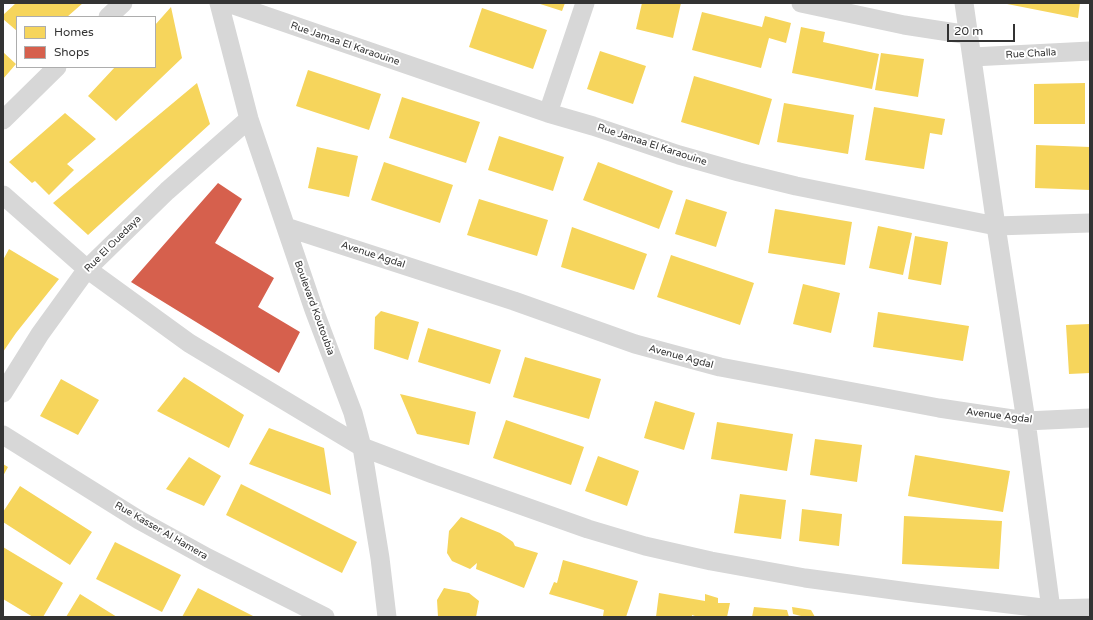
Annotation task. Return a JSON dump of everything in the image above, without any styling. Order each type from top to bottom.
[{"type":"street","points":[[109,16],[123,3]]},
{"type":"street","name":"Boulevard Koutoubia","points":[[219,3],[249,119],[314,310],[353,413],[362,446],[377,536],[386,617]]},
{"type":"street","name":"Rue Jamaa El Karaouine","points":[[228,3],[548,113],[593,126],[679,155],[739,172],[796,186],[996,226],[1090,223]]},
{"type":"street","points":[[548,113],[585,3]]},
{"type":"street","points":[[801,3],[904,25],[969,35]]},
{"type":"street","points":[[964,3],[1026,421],[1052,613]]},
{"type":"street","name":"Rue Challa","points":[[972,57],[1090,51]]},
{"type":"street","points":[[3,120],[56,68]]},
{"type":"street","name":"Rue El Ouedaya","points":[[3,392],[40,334],[87,269],[167,191],[249,119]]},
{"type":"street","points":[[3,195],[87,269],[189,343],[362,446],[433,474],[588,528],[660,549],[711,561],[805,578],[1052,613],[1090,608]]},
{"type":"street","name":"Avenue Agdal","points":[[286,227],[514,301],[635,344],[720,367],[939,408],[1026,421],[1090,418]]},
{"type":"street","name":"Rue Kasser Al Hamera","points":[[3,435],[139,520],[208,558],[324,617]]},
{"type":"building: Homes","points":[[16,3],[83,3],[68,16],[16,16],[16,30],[3,19],[3,15]]},
{"type":"building: Homes","points":[[537,3],[565,3],[562,11]]},
{"type":"building: Homes","points":[[642,3],[681,3],[673,38],[636,29]]},
{"type":"building: Homes","points":[[1002,3],[1080,3],[1078,18]]},
{"type":"building: Homes","points":[[171,7],[182,58],[116,121],[88,96],[114,68],[156,68],[156,24]]},
{"type":"building: Homes","points":[[482,8],[547,30],[533,69],[469,47]]},
{"type":"building: Homes","points":[[702,12],[762,27],[765,16],[791,23],[786,43],[769,38],[761,68],[692,50]]},
{"type":"building: Homes","points":[[801,27],[825,32],[823,42],[879,54],[872,89],[792,73]]},
{"type":"building: Homes","points":[[600,51],[646,66],[633,104],[587,89]]},
{"type":"building: Homes","points":[[3,52],[16,64],[3,79]]},
{"type":"building: Homes","points":[[881,53],[924,59],[918,97],[875,90]]},
{"type":"building: Homes","points":[[308,70],[381,94],[369,130],[296,106]]},
{"type":"building: Homes","points":[[694,76],[772,99],[759,145],[681,122]]},
{"type":"building: Homes","points":[[197,83],[210,124],[88,235],[53,203]]},
{"type":"building: Homes","points":[[1085,83],[1085,124],[1034,124],[1034,84]]},
{"type":"building: Homes","points":[[402,97],[480,122],[466,163],[389,138]]},
{"type":"building: Homes","points":[[784,103],[854,115],[848,154],[777,142]]},
{"type":"building: Homes","points":[[874,107],[945,119],[942,135],[930,133],[924,169],[865,160]]},
{"type":"building: Homes","points":[[65,113],[96,139],[67,164],[74,170],[49,195],[35,181],[32,183],[9,162]]},
{"type":"building: Homes","points":[[499,136],[564,157],[553,191],[488,170]]},
{"type":"building: Homes","points":[[1036,145],[1090,147],[1090,190],[1035,188]]},
{"type":"building: Homes","points":[[317,147],[358,156],[349,197],[308,188]]},
{"type":"building: Homes","points":[[384,162],[453,185],[440,223],[371,200]]},
{"type":"building: Homes","points":[[598,162],[673,191],[659,229],[583,200]]},
{"type":"building: Homes","points":[[479,199],[548,220],[537,256],[467,235]]},
{"type":"building: Homes","points":[[686,199],[727,212],[716,247],[675,234]]},
{"type":"building: Homes","points":[[775,209],[852,222],[845,265],[768,253]]},
{"type":"building: Homes","points":[[878,226],[912,233],[903,275],[869,268]]},
{"type":"building: Homes","points":[[572,227],[647,254],[634,290],[561,267]]},
{"type":"building: Homes","points":[[915,236],[948,242],[941,285],[908,279]]},
{"type":"building: Homes","points":[[9,249],[59,279],[16,333],[3,352],[3,260]]},
{"type":"building: Homes","points":[[671,255],[754,283],[740,325],[657,297]]},
{"type":"building: Homes","points":[[803,284],[840,293],[831,333],[793,324]]},
{"type":"building: Homes","points":[[381,311],[419,322],[408,360],[374,349],[375,317]]},
{"type":"building: Homes","points":[[878,312],[969,326],[963,361],[873,347]]},
{"type":"building: Homes","points":[[1090,324],[1090,373],[1069,374],[1066,325]]},
{"type":"building: Homes","points":[[428,328],[501,350],[490,384],[418,362]]},
{"type":"building: Homes","points":[[525,357],[601,379],[589,419],[513,397]]},
{"type":"building: Homes","points":[[184,377],[244,415],[229,448],[157,411]]},
{"type":"building: Homes","points":[[61,379],[99,400],[78,435],[40,416]]},
{"type":"building: Homes","points":[[400,394],[476,412],[469,445],[417,434]]},
{"type":"building: Homes","points":[[655,401],[695,413],[684,450],[644,438]]},
{"type":"building: Homes","points":[[506,420],[584,447],[571,485],[493,458]]},
{"type":"building: Homes","points":[[717,422],[793,434],[787,471],[711,459]]},
{"type":"building: Homes","points":[[269,428],[324,448],[331,495],[249,464]]},
{"type":"building: Homes","points":[[815,439],[862,445],[857,482],[810,475]]},
{"type":"building: Homes","points":[[915,455],[1010,471],[1003,512],[908,496]]},
{"type":"building: Homes","points":[[598,456],[639,471],[627,506],[585,491]]},
{"type":"building: Homes","points":[[189,457],[221,476],[204,506],[166,489]]},
{"type":"building: Homes","points":[[3,464],[8,467],[3,476]]},
{"type":"building: Homes","points":[[241,484],[357,542],[342,573],[226,515]]},
{"type":"building: Homes","points":[[20,486],[92,532],[70,565],[3,522],[3,512]]},
{"type":"building: Homes","points":[[740,494],[786,500],[781,539],[734,533]]},
{"type":"building: Homes","points":[[802,509],[842,514],[839,546],[799,541]]},
{"type":"building: Homes","points":[[904,516],[1002,521],[999,569],[902,564]]},
{"type":"building: Homes","points":[[461,517],[500,533],[513,542],[515,546],[538,553],[524,588],[476,569],[477,563],[470,569],[452,561],[447,553],[449,531]]},
{"type":"building: Homes","points":[[115,542],[181,575],[162,612],[96,579]]},
{"type":"building: Homes","points":[[3,547],[63,583],[43,617],[33,617],[3,599]]},
{"type":"building: Homes","points":[[563,560],[638,581],[626,617],[603,616],[604,610],[549,594],[554,582],[557,583]]},
{"type":"building: Homes","points":[[198,588],[255,617],[182,617]]},
{"type":"building: Homes","points":[[444,588],[469,593],[479,601],[476,617],[438,617],[437,600]]},
{"type":"building: Homes","points":[[659,593],[705,601],[705,594],[718,598],[718,603],[730,603],[727,617],[698,617],[692,615],[692,617],[656,617]]},
{"type":"building: Homes","points":[[80,594],[117,617],[66,617]]},
{"type":"building: Homes","points":[[754,607],[787,610],[789,617],[752,617]]},
{"type":"building: Homes","points":[[792,607],[811,610],[815,617],[805,617],[793,614]]},
{"type":"building: Shops","points":[[218,183],[242,199],[215,243],[274,278],[258,307],[300,332],[279,373],[131,282]]}]
